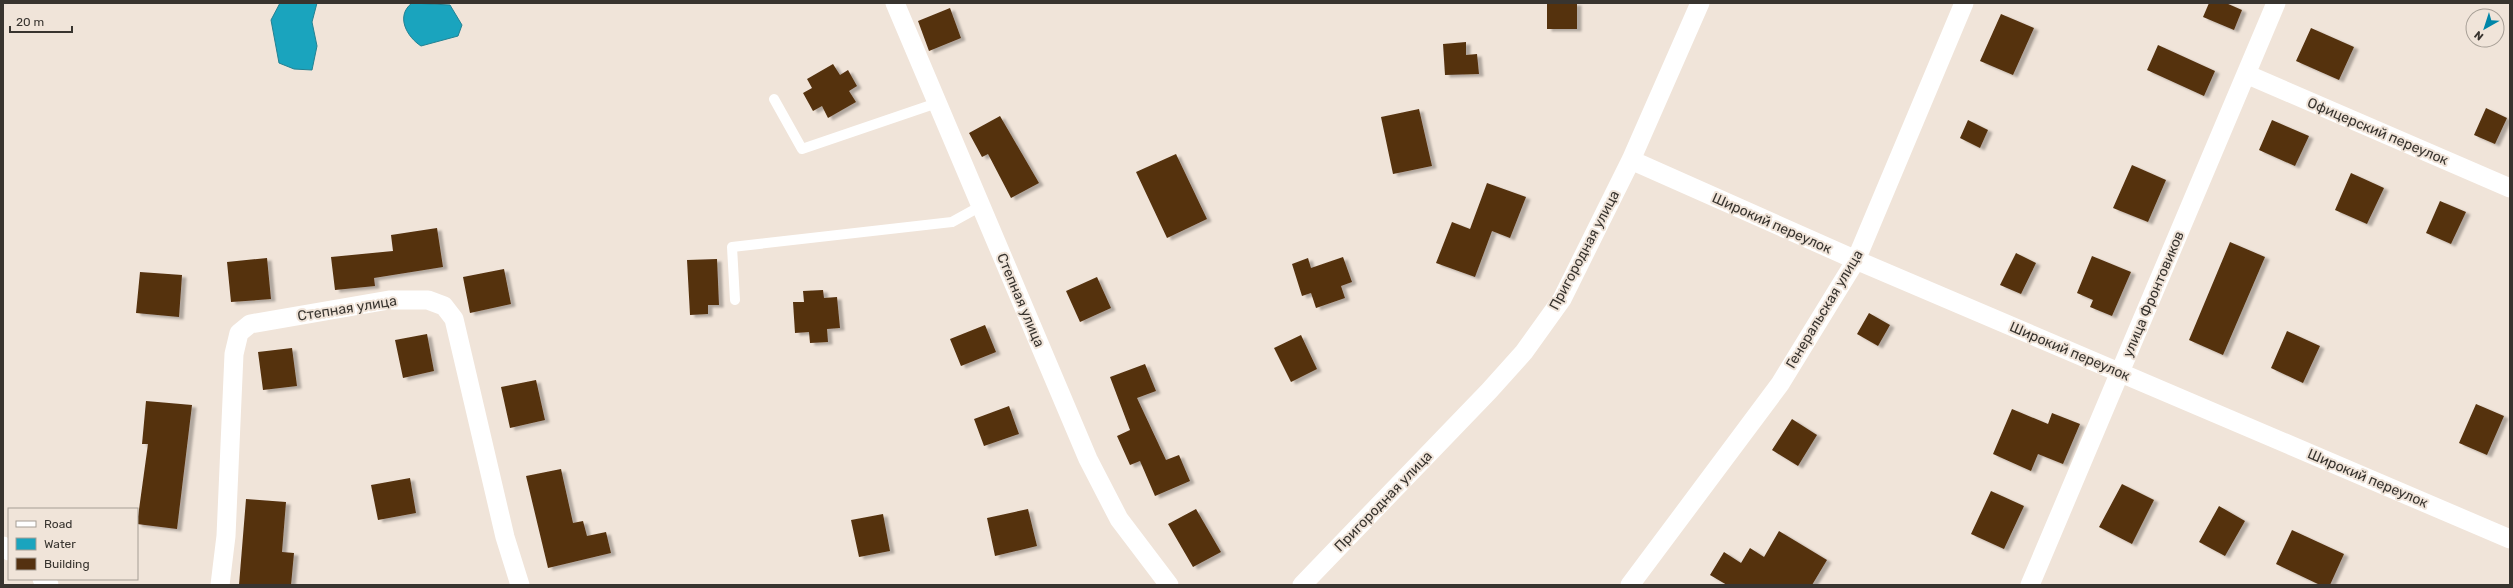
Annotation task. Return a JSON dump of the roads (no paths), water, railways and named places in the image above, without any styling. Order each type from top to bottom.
[{"type":"street","name":"Степная улица","points":[[895,3],[1088,459],[1119,519],[1169,585]]},
{"type":"street","name":"Пригородная улица","points":[[1302,585],[1484,397],[1524,352],[1562,299],[1631,160],[1700,3]]},
{"type":"street","name":"Генеральская улица","points":[[1630,585],[1780,384],[1856,260],[1964,3]]},
{"type":"street","name":"улица Фронтовиков","points":[[2030,585],[2276,3]]},
{"type":"street","name":"Офицерский переулок","points":[[2246,74],[2510,188]]},
{"type":"street","name":"Широкий переулок","points":[[1631,160],[1856,260],[2510,539]]},
{"type":"street","name":"Степная улица","points":[[220,585],[226,536],[234,354],[239,333],[250,324],[389,300],[428,300],[444,306],[454,319],[505,537],[520,585]]},
{"type":"lane","points":[[774,99],[802,149],[938,103]]},
{"type":"lane","points":[[735,300],[732,247],[952,222],[981,206]]},
{"type":"water","points":[[280,3],[317,3],[312,22],[317,46],[312,70],[294,69],[279,63],[271,20]]},
{"type":"water","points":[[412,3],[450,5],[462,25],[458,36],[421,46],[411,37],[405,26],[404,14]]}]
